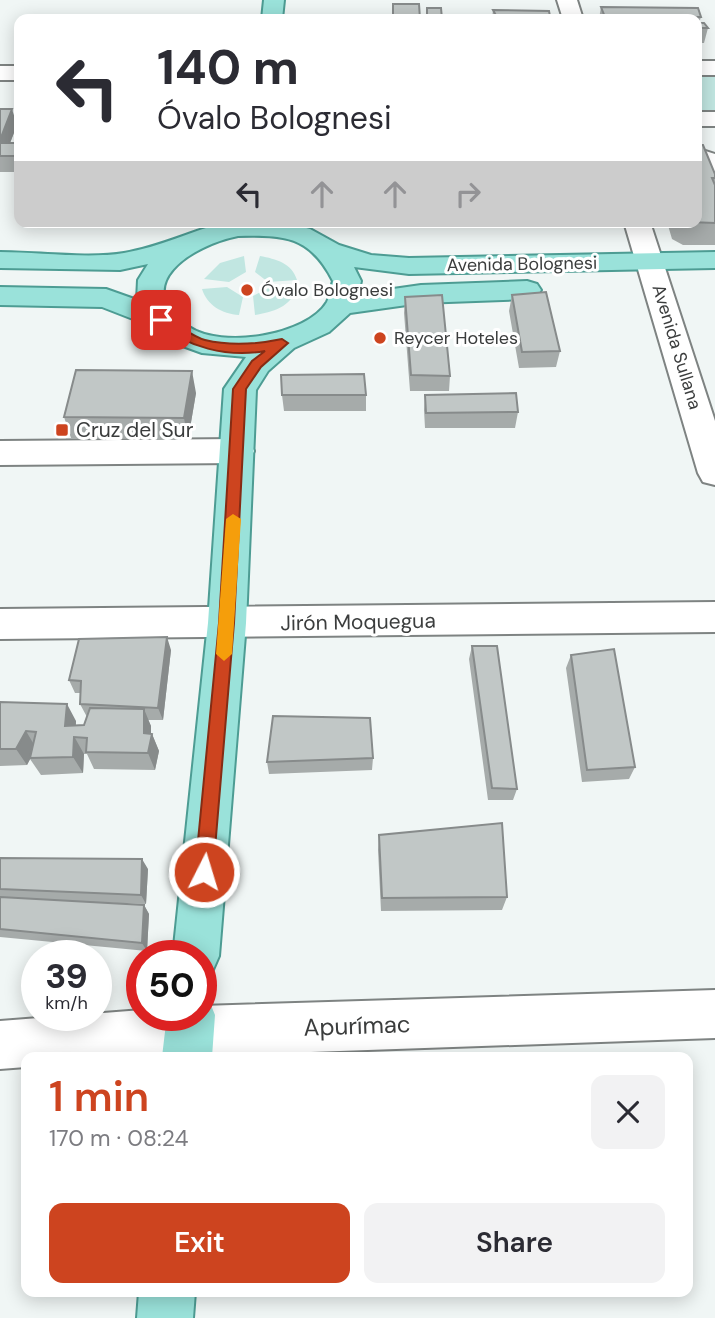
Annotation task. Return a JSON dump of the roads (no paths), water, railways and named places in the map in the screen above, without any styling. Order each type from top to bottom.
[{"type":"main road","points":[[0,260],[120,262],[176,250],[222,228]]},
{"type":"main road","points":[[0,296],[106,298],[161,320],[179,334],[204,344],[256,348],[282,343],[307,334],[327,321],[341,305],[346,277],[340,263],[330,251],[291,228],[259,228]]},
{"type":"main road","points":[[161,320],[151,303],[150,282],[161,263],[176,250]]},
{"type":"main road","name":"Avenida Bolognesi","points":[[330,251],[369,263],[655,273],[715,284]]},
{"type":"main road","name":"Avenida Bolognesi","points":[[341,305],[421,294],[655,273],[715,260]]},
{"type":"main road","points":[[240,389],[257,364],[282,343]]},
{"type":"main road","points":[[197,940],[227,623],[240,389],[226,364],[204,344]]},
{"type":"main road","points":[[165,1318],[167,1297]]},
{"type":"street","name":"Avenida Sullana","points":[[639,228],[715,473]]},
{"type":"street","points":[[0,453],[238,451]]},
{"type":"street","name":"Jirón Moquegua","points":[[0,624],[715,617]]},
{"type":"street","name":"Apurímac","points":[[0,1045],[189,1034],[715,1014]]},
{"type":"place","name":"Óvalo Bolognesi","points":[[247,290]]},
{"type":"place","name":"Reycer Hoteles","points":[[380,338]]},
{"type":"place","name":"Cruz del Sur","points":[[62,430]]}]
